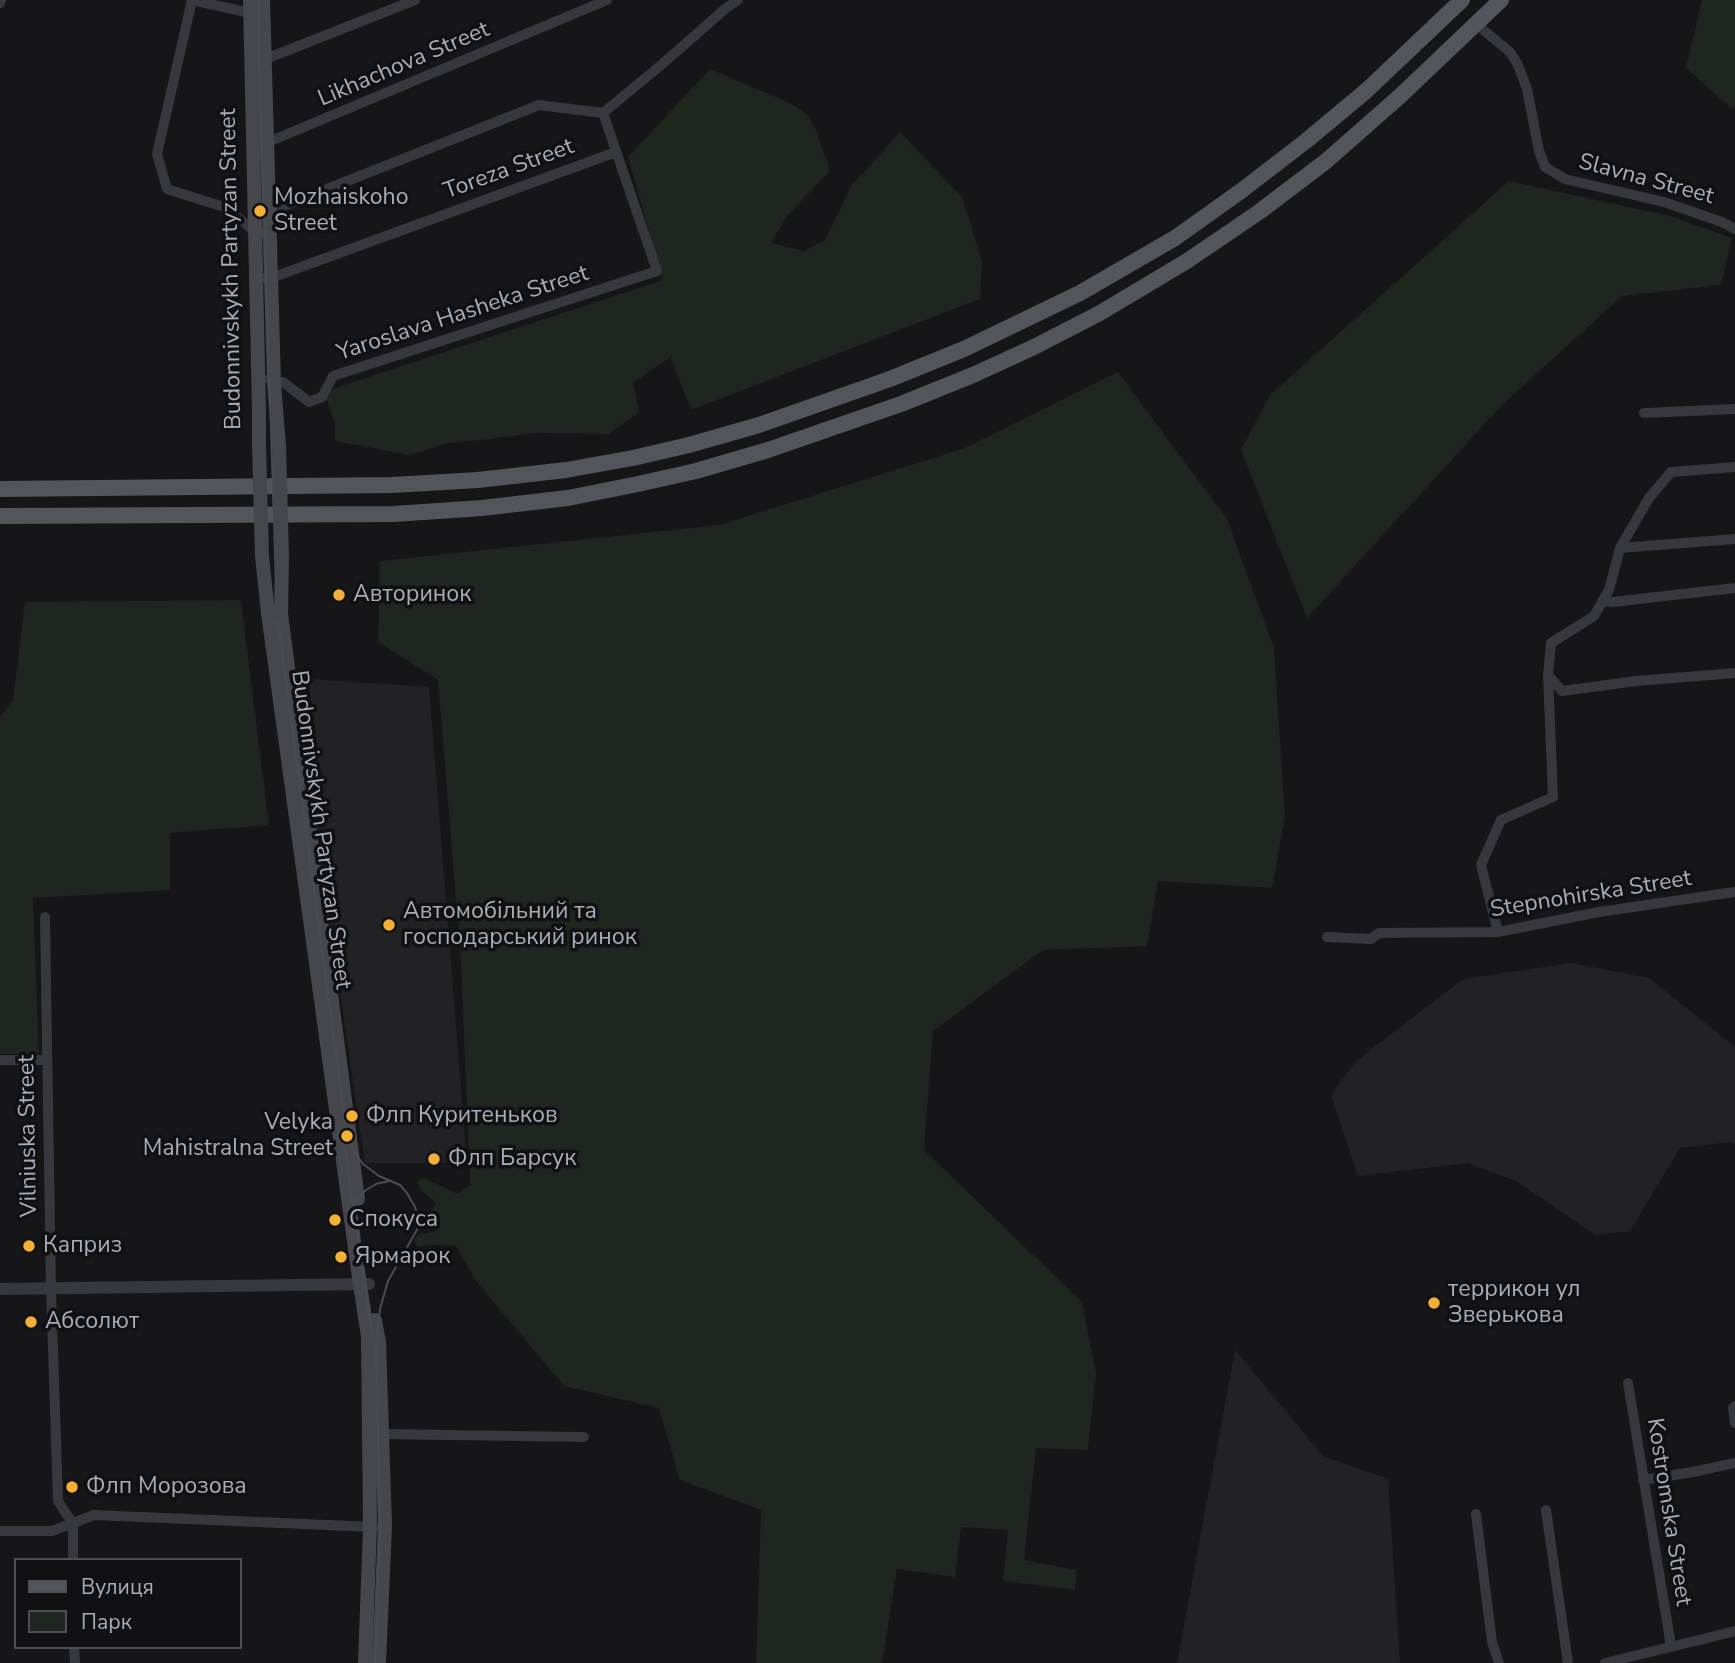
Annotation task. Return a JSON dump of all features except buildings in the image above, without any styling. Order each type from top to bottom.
[{"type":"main road","points":[[0,489],[392,485],[478,480],[566,470],[633,458],[759,425],[890,379],[964,349],[1080,293],[1175,238],[1306,141],[1366,90],[1462,0]]},
{"type":"main road","points":[[0,516],[394,514],[482,508],[568,498],[696,471],[768,450],[901,404],[973,375],[1100,313],[1187,261],[1259,212],[1325,162],[1399,97],[1501,0]]},
{"type":"main road","name":"Budonnivskykh Partyzan Street","points":[[257,7],[264,278],[279,446],[282,556],[274,614]]},
{"type":"main road","name":"Budonnivskykh Partyzan Street","points":[[264,278],[258,445],[262,556],[274,614],[364,1284],[368,1336],[370,1527],[365,1663]]},
{"type":"main road","points":[[66,489],[67,516]]},
{"type":"main road","name":"Budonnivskykh Partyzan Street","points":[[364,1284],[379,1342],[385,1526],[379,1663]]},
{"type":"street","points":[[257,7],[191,0],[157,154],[167,189],[227,208],[263,233]]},
{"type":"street","points":[[257,59],[415,0]]},
{"type":"street","name":"Likhachova Street","points":[[260,143],[607,0]]},
{"type":"street","points":[[262,211],[539,105],[603,113],[738,0]]},
{"type":"street","name":"Slavna Street","points":[[1475,24],[1510,52],[1518,65],[1527,89],[1539,151],[1545,167],[1565,179],[1664,202],[1735,229]]},
{"type":"street","points":[[603,113],[616,152]]},
{"type":"street","name":"Yaroslava Hasheka Street","points":[[259,373],[274,382],[283,382],[309,402],[322,397],[333,376],[657,271],[616,152]]},
{"type":"street","name":"Toreza Street","points":[[264,278],[616,152]]},
{"type":"street","points":[[1644,413],[1735,409]]},
{"type":"street","points":[[1498,932],[1482,865],[1501,820],[1553,797],[1548,674],[1551,643],[1594,616],[1609,590],[1620,548],[1649,498],[1671,472],[1735,467]]},
{"type":"street","points":[[1620,548],[1735,539]]},
{"type":"street","points":[[1602,601],[1735,588]]},
{"type":"street","points":[[1548,674],[1562,691],[1636,681],[1735,673]]},
{"type":"street","name":"Stepnohirska Street","points":[[1327,937],[1371,939],[1379,933],[1498,932],[1599,912],[1735,892]]},
{"type":"street","name":"Vilniuska Street","points":[[45,917],[51,1289],[58,1501],[73,1524],[73,1558]]},
{"type":"street","points":[[0,1060],[47,1060]]},
{"type":"street","points":[[0,1289],[364,1284]]},
{"type":"street","name":"Kostromska Street","points":[[1628,1383],[1671,1647]]},
{"type":"street","points":[[1735,1406],[1735,1423]]},
{"type":"street","points":[[382,1434],[584,1437]]},
{"type":"street","points":[[1643,1480],[1735,1463]]},
{"type":"street","points":[[1546,1510],[1568,1663]]},
{"type":"street","points":[[1476,1514],[1492,1642],[1499,1663]]},
{"type":"street","points":[[0,1531],[52,1531],[94,1515],[385,1526]]},
{"type":"street","points":[[1605,1663],[1735,1631]]},
{"type":"shaded area","name":"Автомобільний та господарський ринок","points":[[294,678],[429,687],[467,1163],[365,1163]]},
{"type":"shaded area","points":[[1572,963],[1649,978],[1735,1047],[1735,1144],[1731,1142],[1680,1148],[1630,1231],[1595,1235],[1516,1181],[1467,1163],[1358,1176],[1331,1095],[1356,1061],[1463,979]]},
{"type":"shaded area","points":[[1235,1350],[1323,1456],[1388,1479],[1400,1663],[1177,1663]]},
{"type":"green space","points":[[1702,0],[1735,0],[1735,105],[1732,109],[1686,68]]},
{"type":"green space","points":[[710,69],[790,103],[807,114],[816,130],[830,171],[786,217],[771,243],[804,251],[825,240],[851,186],[900,132],[962,197],[982,261],[980,299],[691,410],[670,357],[633,383],[639,412],[609,434],[533,433],[448,443],[410,455],[335,441],[335,424],[325,394],[338,387],[663,280],[628,157]]},
{"type":"green space","points":[[1509,181],[1670,216],[1732,238],[1721,285],[1622,296],[1501,406],[1307,618],[1241,450],[1270,395]]},
{"type":"green space","points":[[1118,372],[1227,519],[1274,648],[1285,817],[1272,888],[1158,881],[1147,946],[1043,950],[933,1031],[924,1150],[1082,1302],[1096,1373],[1088,1450],[1036,1448],[1024,1560],[1077,1570],[1075,1590],[1003,1581],[1008,1530],[961,1527],[955,1577],[897,1569],[882,1663],[756,1663],[761,1510],[680,1480],[659,1408],[564,1386],[476,1281],[456,1246],[418,1247],[415,1243],[415,1237],[419,1234],[434,1232],[439,1227],[429,1225],[424,1220],[425,1213],[433,1209],[436,1203],[421,1190],[417,1182],[424,1178],[458,1194],[470,1185],[461,962],[438,680],[378,642],[380,561],[719,525],[965,448]]},
{"type":"green space","points":[[241,600],[269,825],[170,833],[170,890],[33,898],[39,1054],[0,1054],[0,717],[13,700],[25,602]]},
{"type":"tram line","points":[[259,0],[277,614],[347,1136],[363,1164],[379,1176],[400,1185],[407,1193],[415,1207],[418,1220],[418,1228],[388,1281],[378,1328],[376,1349],[380,1526],[375,1663]]},
{"type":"tram line","points":[[344,1140],[372,1334]]},
{"type":"tram line","points":[[354,1210],[358,1198],[366,1190],[389,1181]]},
{"type":"tram line","points":[[358,1241],[365,1251],[376,1257],[392,1257],[405,1249]]},
{"type":"place","name":"Mozhaiskoho Street","points":[[260,211]]},
{"type":"place","name":"Авторинок","points":[[339,595]]},
{"type":"place","name":"Автомобільний та господарський ринок","points":[[389,925]]},
{"type":"place","name":"Флп Куритеньков","points":[[352,1116]]},
{"type":"place","name":"Velyka Mahistralna Street","points":[[347,1136]]},
{"type":"place","name":"Флп Барсук","points":[[434,1159]]},
{"type":"place","name":"Спокуса","points":[[335,1220]]},
{"type":"place","name":"Каприз","points":[[29,1246]]},
{"type":"place","name":"Ярмарок","points":[[341,1257]]},
{"type":"place","name":"террикон ул Зверькова","points":[[1434,1303]]},
{"type":"place","name":"Абсолют","points":[[31,1322]]},
{"type":"place","name":"Флп Морозова","points":[[72,1487]]}]
